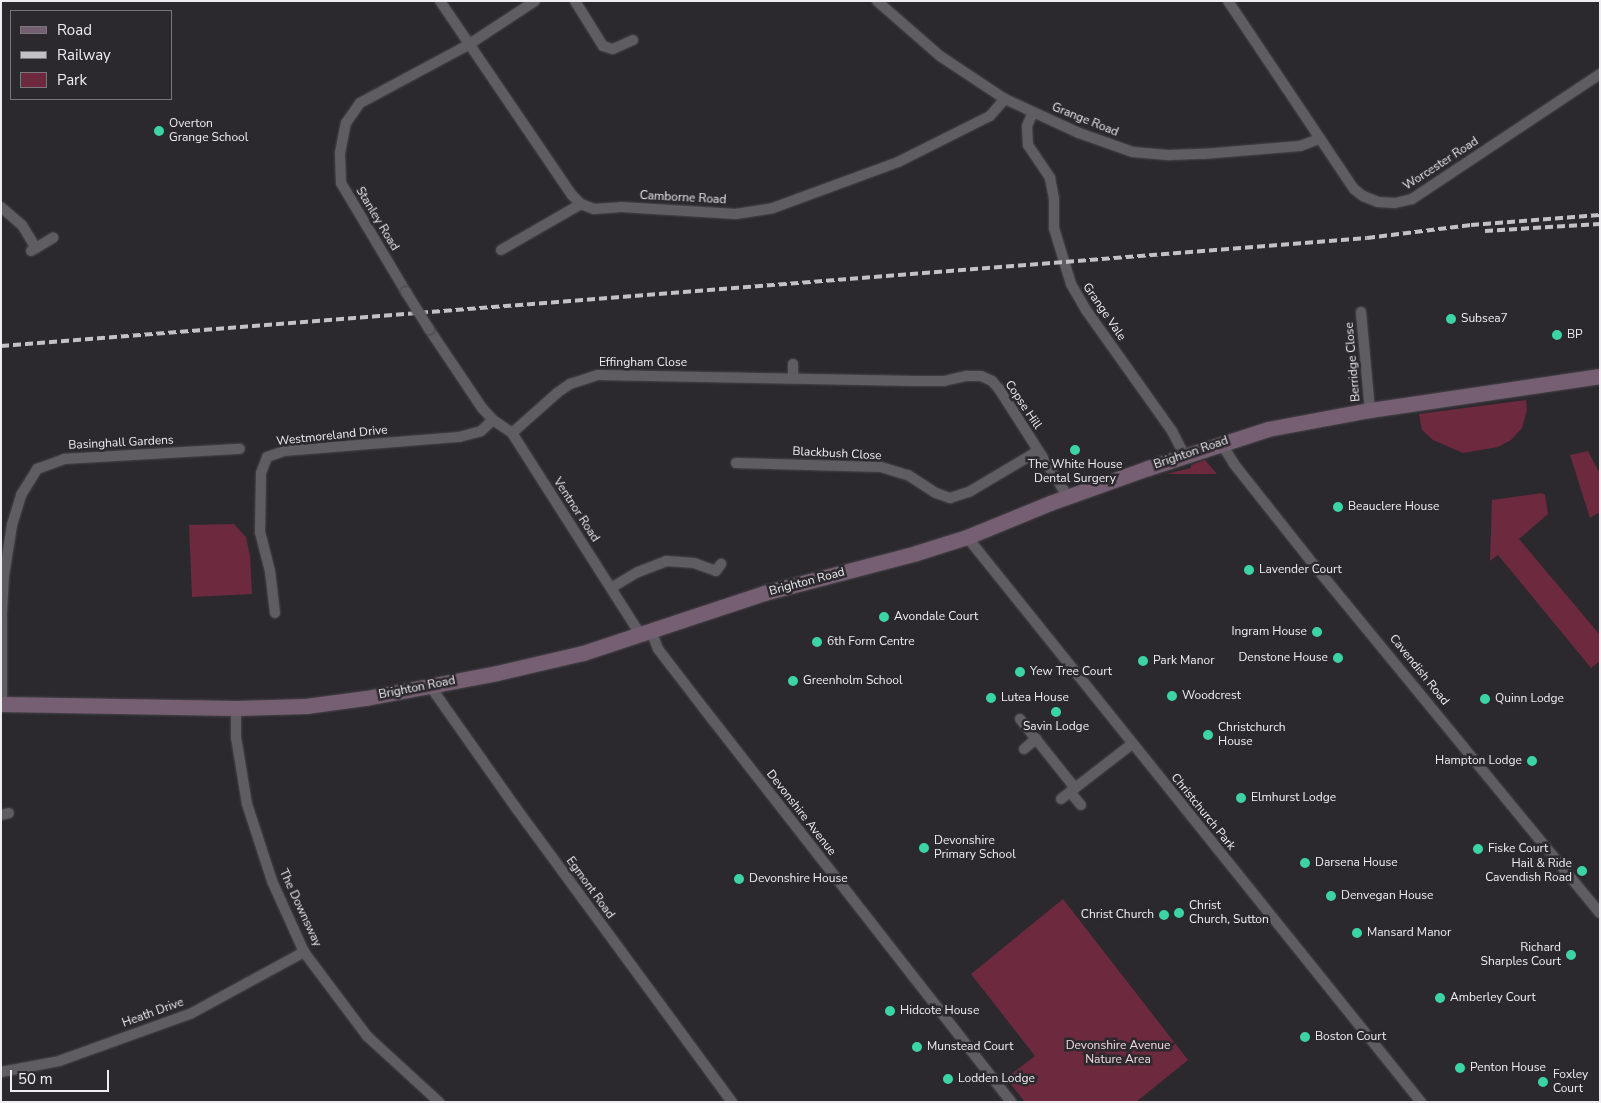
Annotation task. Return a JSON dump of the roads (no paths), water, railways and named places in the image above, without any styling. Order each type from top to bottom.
[{"type":"main road","name":"Brighton Road","points":[[2,704],[236,708],[333,703],[430,686],[552,661],[764,593],[916,554],[967,537],[1068,497],[1184,455],[1268,429],[1370,410],[1600,376]]},
{"type":"street","points":[[440,1],[468,45],[572,195],[581,204],[501,250]]},
{"type":"street","name":"Stanley Road","points":[[482,408],[429,329],[341,183],[340,153],[346,123],[360,103],[468,45],[535,1]]},
{"type":"street","points":[[574,1],[603,46],[613,49],[633,40]]},
{"type":"street","name":"Grange Road","points":[[877,1],[940,56],[1004,99],[1079,133],[1133,152],[1145,154],[1203,154],[1276,149],[1310,144],[1319,139]]},
{"type":"street","name":"Worcester Road","points":[[1228,1],[1319,139],[1358,193],[1378,202],[1400,202],[1412,199],[1600,74]]},
{"type":"street","name":"Camborne Road","points":[[581,204],[594,209],[621,207],[736,214],[755,212],[792,202],[898,162],[990,116],[1004,99]]},
{"type":"street","name":"Grange Vale","points":[[1033,112],[1027,126],[1028,145],[1050,178],[1054,199],[1054,228],[1066,271],[1086,310],[1172,431],[1184,455]]},
{"type":"street","points":[[1,207],[22,225],[33,249],[53,238]]},
{"type":"street","name":"Berridge Close","points":[[1361,312],[1370,410]]},
{"type":"street","points":[[793,364],[793,378]]},
{"type":"street","name":"Effingham Close","points":[[512,433],[557,393],[570,384],[598,375],[915,381]]},
{"type":"street","name":"Copse Hill","points":[[915,381],[928,377],[981,376],[992,381],[1068,497]]},
{"type":"street","name":"Ventnor Road","points":[[482,408],[493,420],[512,433],[612,588],[645,632]]},
{"type":"street","name":"Westmoreland Drive","points":[[275,613],[270,571],[260,532],[261,473],[263,463],[267,457],[284,450],[459,437],[481,431],[493,420]]},
{"type":"street","name":"Cavendish Road","points":[[1221,443],[1234,464],[1314,565],[1600,913]]},
{"type":"street","name":"Basinghall Gardens","points":[[2,704],[4,576],[12,525],[21,495],[37,469],[64,459],[240,449]]},
{"type":"street","name":"Blackbush Close","points":[[736,463],[881,468],[908,474],[943,497],[950,498],[969,492],[1038,451]]},
{"type":"street","name":"Christchurch Park","points":[[967,537],[1421,1102]]},
{"type":"street","points":[[612,588],[638,572],[666,562],[694,562],[716,571],[721,564]]},
{"type":"street","name":"Devonshire Avenue","points":[[645,632],[1011,1102]]},
{"type":"street","name":"Egmont Road","points":[[430,686],[516,808],[732,1102]]},
{"type":"street","name":"The Downsway","points":[[236,708],[236,737],[247,804],[272,881],[304,952],[367,1036],[439,1102]]},
{"type":"street","points":[[1020,719],[1073,790],[1081,805]]},
{"type":"street","points":[[1024,749],[1036,740]]},
{"type":"street","points":[[1062,799],[1132,744]]},
{"type":"street","name":"Heath Drive","points":[[1,1072],[59,1061],[192,1012],[304,952]]},
{"type":"railway","points":[[1,346],[1367,238],[1471,225],[1600,215]]},
{"type":"railway","points":[[1485,231],[1600,224]]},
{"type":"place","name":"Overton Grange School","points":[[159,131]]},
{"type":"place","name":"Subsea7","points":[[1451,319]]},
{"type":"place","name":"BP","points":[[1557,335]]},
{"type":"place","name":"The White House Dental Surgery","points":[[1075,450]]},
{"type":"place","name":"Beauclere House","points":[[1338,507]]},
{"type":"place","name":"Lavender Court","points":[[1249,570]]},
{"type":"place","name":"Avondale Court","points":[[884,617]]},
{"type":"place","name":"Ingram House","points":[[1317,632]]},
{"type":"place","name":"6th Form Centre","points":[[817,642]]},
{"type":"place","name":"Denstone House","points":[[1338,658]]},
{"type":"place","name":"Park Manor","points":[[1143,661]]},
{"type":"place","name":"Yew Tree Court","points":[[1020,672]]},
{"type":"place","name":"Greenholm School","points":[[793,681]]},
{"type":"place","name":"Woodcrest","points":[[1172,696]]},
{"type":"place","name":"Lutea House","points":[[991,698]]},
{"type":"place","name":"Quinn Lodge","points":[[1485,699]]},
{"type":"place","name":"Savin Lodge","points":[[1056,712]]},
{"type":"place","name":"Christchurch House","points":[[1208,735]]},
{"type":"place","name":"Hampton Lodge","points":[[1532,761]]},
{"type":"place","name":"Elmhurst Lodge","points":[[1241,798]]},
{"type":"place","name":"Devonshire Primary School","points":[[924,848]]},
{"type":"place","name":"Fiske Court","points":[[1478,849]]},
{"type":"place","name":"Darsena House","points":[[1305,863]]},
{"type":"place","name":"Hail & Ride Cavendish Road","points":[[1582,871]]},
{"type":"place","name":"Devonshire House","points":[[739,879]]},
{"type":"place","name":"Denvegan House","points":[[1331,896]]},
{"type":"place","name":"Christ Church, Sutton","points":[[1179,913]]},
{"type":"place","name":"Christ Church","points":[[1164,915]]},
{"type":"place","name":"Mansard Manor","points":[[1357,933]]},
{"type":"place","name":"Richard Sharples Court","points":[[1571,955]]},
{"type":"place","name":"Amberley Court","points":[[1440,998]]},
{"type":"place","name":"Hidcote House","points":[[890,1011]]},
{"type":"place","name":"Boston Court","points":[[1305,1037]]},
{"type":"place","name":"Munstead Court","points":[[917,1047]]},
{"type":"place","name":"Penton House","points":[[1460,1068]]},
{"type":"place","name":"Lodden Lodge","points":[[948,1079]]},
{"type":"place","name":"Foxley Court","points":[[1543,1082]]},
{"type":"park label","name":"Devonshire Avenue Nature Area","points":[[1118,1053]]}]
